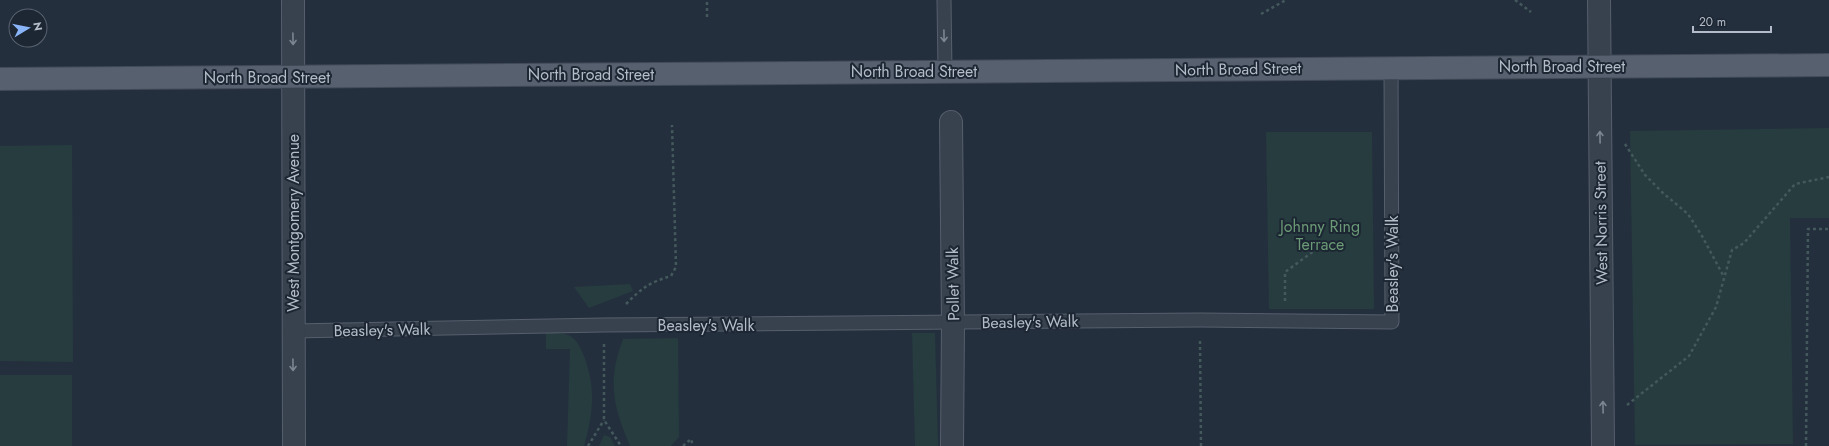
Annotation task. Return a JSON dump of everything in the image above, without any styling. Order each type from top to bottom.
[{"type":"main road","name":"North Broad Street","points":[[0,79],[1391,67],[1829,65]]},
{"type":"street","name":"West Montgomery Avenue","points":[[293,0],[294,446]]},
{"type":"street","name":"West Norris Street","points":[[1599,0],[1604,446]]},
{"type":"street","name":"Pollet Walk","points":[[951,122],[953,323],[952,446]]},
{"type":"lane","points":[[944,0],[945,71]]},
{"type":"lane","name":"Beasley's Walk","points":[[293,331],[604,325],[1200,320],[1392,322],[1391,67]]},
{"type":"path","points":[[707,0],[707,17]]},
{"type":"path","points":[[1261,14],[1286,0]]},
{"type":"path","points":[[1516,0],[1530,12]]},
{"type":"path","points":[[588,446],[604,420],[604,325],[642,288],[652,282],[671,276],[676,266],[672,125]]},
{"type":"path","points":[[1625,144],[1646,175],[1663,193],[1688,214],[1702,236],[1724,278]]},
{"type":"path","points":[[1627,406],[1689,356],[1716,307],[1732,250],[1744,243],[1795,184],[1829,177]]},
{"type":"path","points":[[1806,446],[1808,229],[1829,229]]},
{"type":"path","points":[[1285,321],[1285,272],[1314,251]]},
{"type":"path","points":[[1200,320],[1201,446]]},
{"type":"path","points":[[604,420],[621,446]]},
{"type":"path","points":[[683,446],[691,438],[693,446]]},
{"type":"green space","points":[[1829,128],[1829,218],[1790,218],[1793,444],[1635,445],[1630,131]]},
{"type":"green space","name":"Johnny Ring Terrace","points":[[1266,132],[1372,132],[1374,309],[1269,309]]},
{"type":"green space","points":[[72,145],[73,362],[0,361],[0,146]]},
{"type":"green space","points":[[630,284],[633,291],[589,308],[574,287]]},
{"type":"green space","points":[[546,333],[560,333],[570,336],[579,345],[585,359],[591,381],[592,402],[590,423],[584,446],[567,446],[570,349],[546,349]]},
{"type":"green space","points":[[912,333],[935,333],[938,446],[915,446]]},
{"type":"green space","points":[[678,338],[679,437],[671,446],[630,446],[619,418],[614,393],[615,368],[623,339]]},
{"type":"green space","points":[[0,375],[72,375],[72,446],[0,446]]},
{"type":"green space","points":[[604,435],[610,437],[615,446],[599,446]]}]
